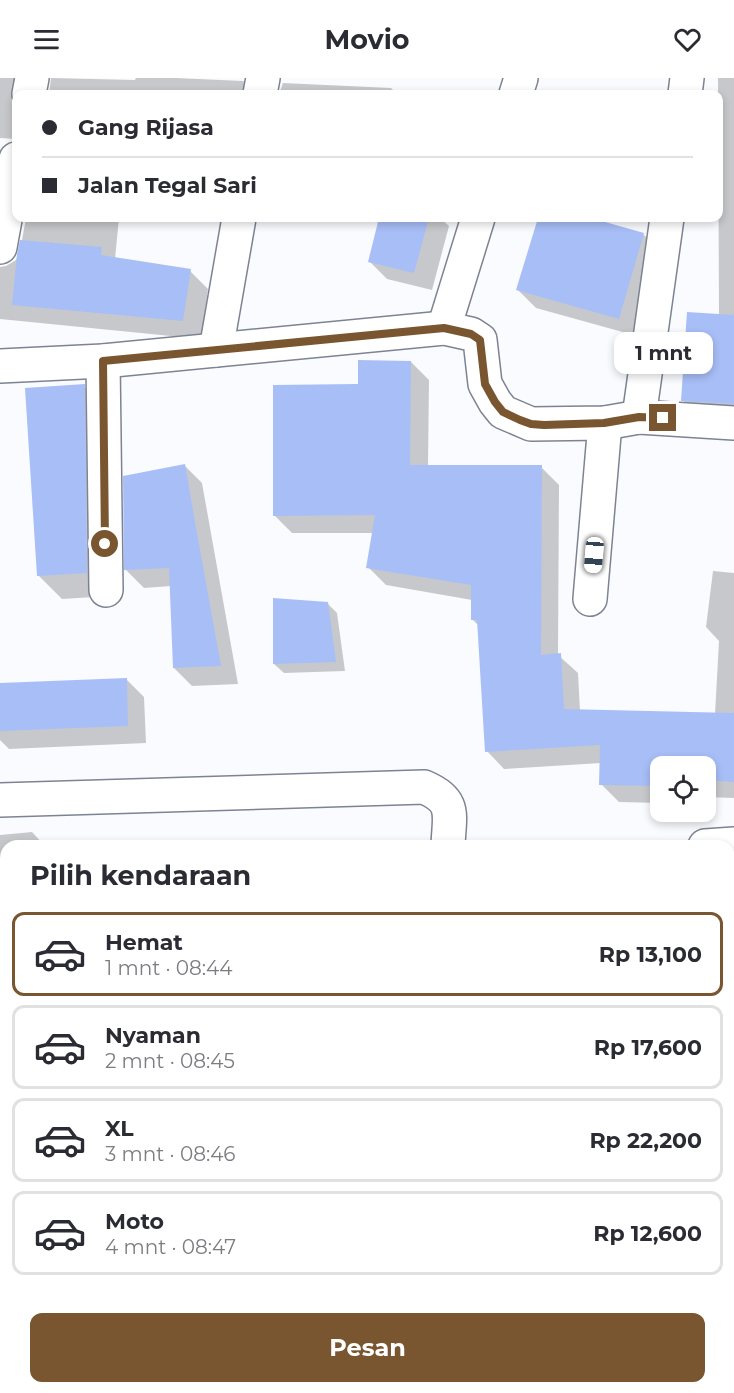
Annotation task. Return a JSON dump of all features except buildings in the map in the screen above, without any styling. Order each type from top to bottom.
[{"type":"street","points":[[0,247],[12,181]]},
{"type":"street","points":[[216,350],[238,222]]},
{"type":"street","points":[[444,328],[477,222]]},
{"type":"street","points":[[639,417],[666,222]]},
{"type":"street","points":[[0,366],[103,361],[444,328],[471,334],[480,340],[485,384],[495,402],[503,412],[531,424],[604,423],[639,417],[734,423]]},
{"type":"street","points":[[103,361],[106,590]]},
{"type":"street","points":[[590,599],[604,423]]},
{"type":"street","points":[[0,800],[424,787],[443,797],[449,806],[448,840]]},
{"type":"route","points":[[105,544],[103,361],[444,328],[462,331],[480,340],[485,384],[503,412],[520,420],[544,425],[604,423],[639,417],[663,418]]}]
